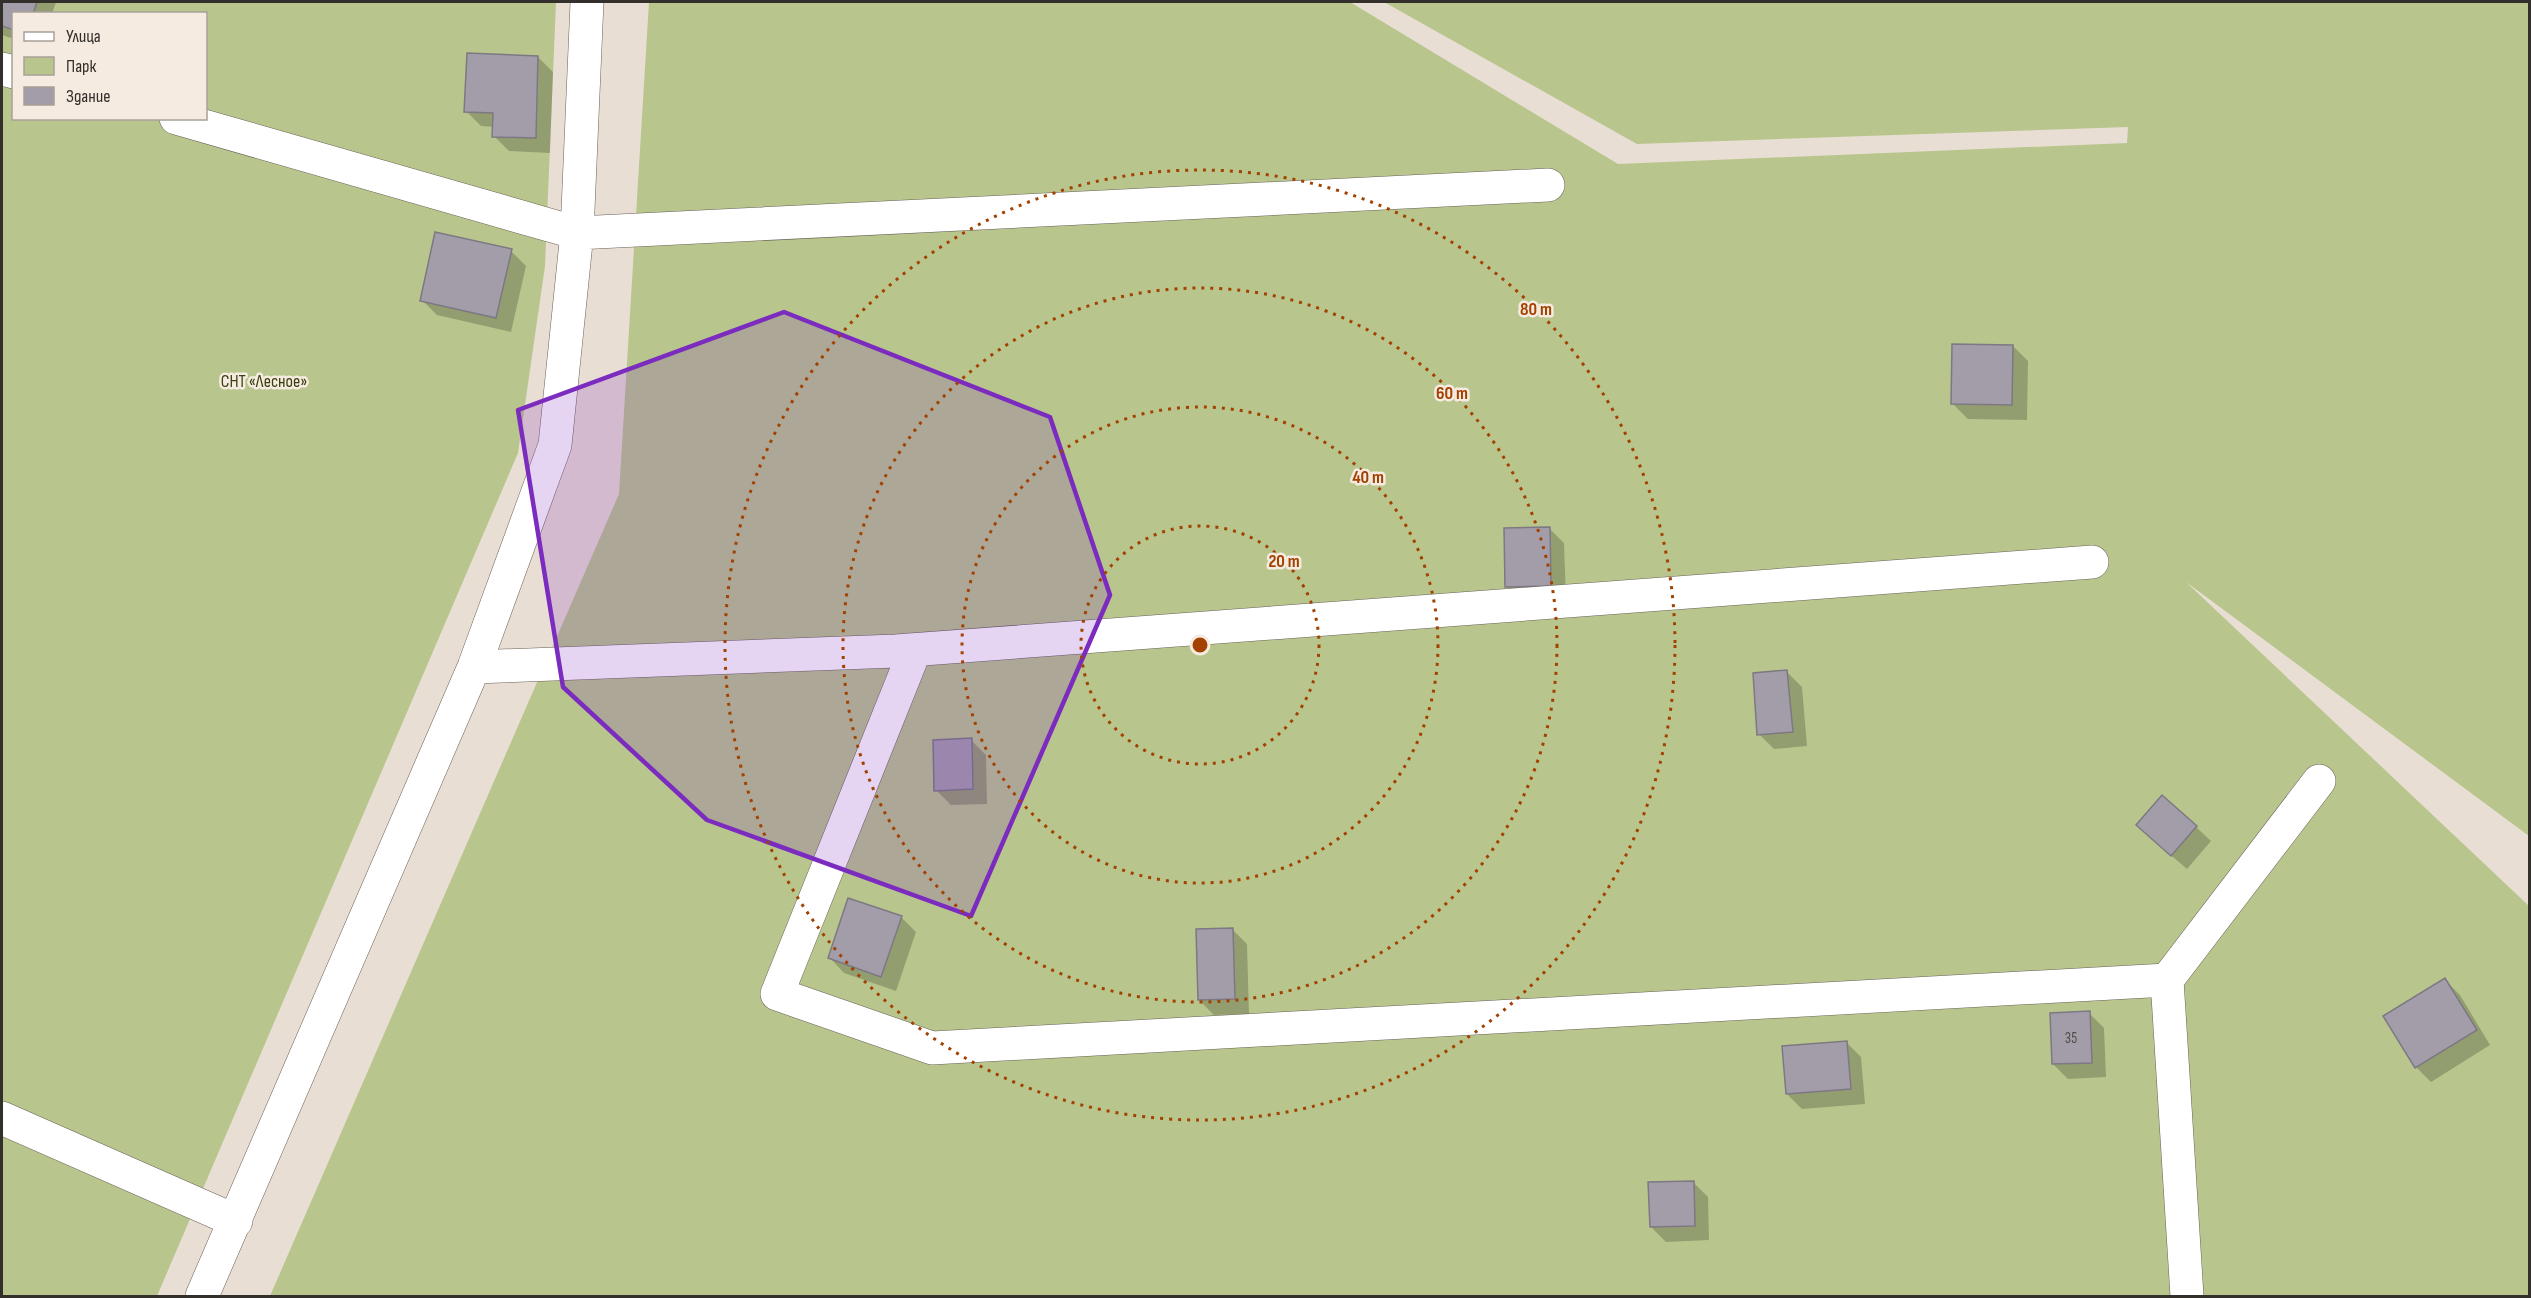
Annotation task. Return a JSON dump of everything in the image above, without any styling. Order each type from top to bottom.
[{"type":"street","points":[[202,1296],[474,667],[555,445],[577,232],[587,2]]},
{"type":"street","points":[[183,120],[577,232],[1548,185]]},
{"type":"street","points":[[474,667],[915,650],[2092,562]]},
{"type":"street","points":[[915,650],[777,994],[932,1048],[2167,980]]},
{"type":"street","points":[[2187,1296],[2167,980],[2319,781]]},
{"type":"street","points":[[2,1118],[236,1221]]},
{"type":"highlighted area","points":[[784,312],[1050,417],[1110,595],[971,916],[707,820],[563,687],[518,410]]},
{"type":"green space","name":"СНТ «Лесное»","points":[[2,2],[556,2],[545,266],[518,453],[157,1296],[2,1296]]},
{"type":"green space","points":[[649,2],[1350,2],[1618,164],[2127,143],[2128,127],[1637,144],[1384,2],[2529,2],[2529,836],[2186,582],[2529,906],[2529,1296],[270,1296],[619,494]]},
{"type":"building","points":[[2,2],[37,2],[34,12],[12,12],[12,29],[2,26]]},
{"type":"building","points":[[467,53],[538,56],[536,138],[492,137],[493,113],[464,112]]},
{"type":"building","points":[[435,232],[512,249],[496,318],[420,301]]},
{"type":"building","points":[[1952,344],[2013,345],[2012,405],[1951,404]]},
{"type":"building","points":[[1550,527],[1551,586],[1505,587],[1504,528]]},
{"type":"building","points":[[1787,670],[1793,732],[1757,735],[1753,673]]},
{"type":"building","points":[[972,738],[973,789],[934,791],[933,740]]},
{"type":"building","points":[[2162,795],[2197,826],[2171,856],[2136,825]]},
{"type":"building","points":[[848,898],[902,916],[881,977],[828,958]]},
{"type":"building","points":[[1233,928],[1235,999],[1198,1000],[1196,929]]},
{"type":"building","points":[[2445,978],[2477,1030],[2415,1068],[2383,1016]]},
{"type":"building","points":[[2090,1011],[2092,1063],[2052,1064],[2050,1013]]},
{"type":"building","points":[[1847,1041],[1851,1089],[1786,1094],[1782,1046]]},
{"type":"building","points":[[1694,1181],[1695,1226],[1650,1227],[1648,1182]]}]
